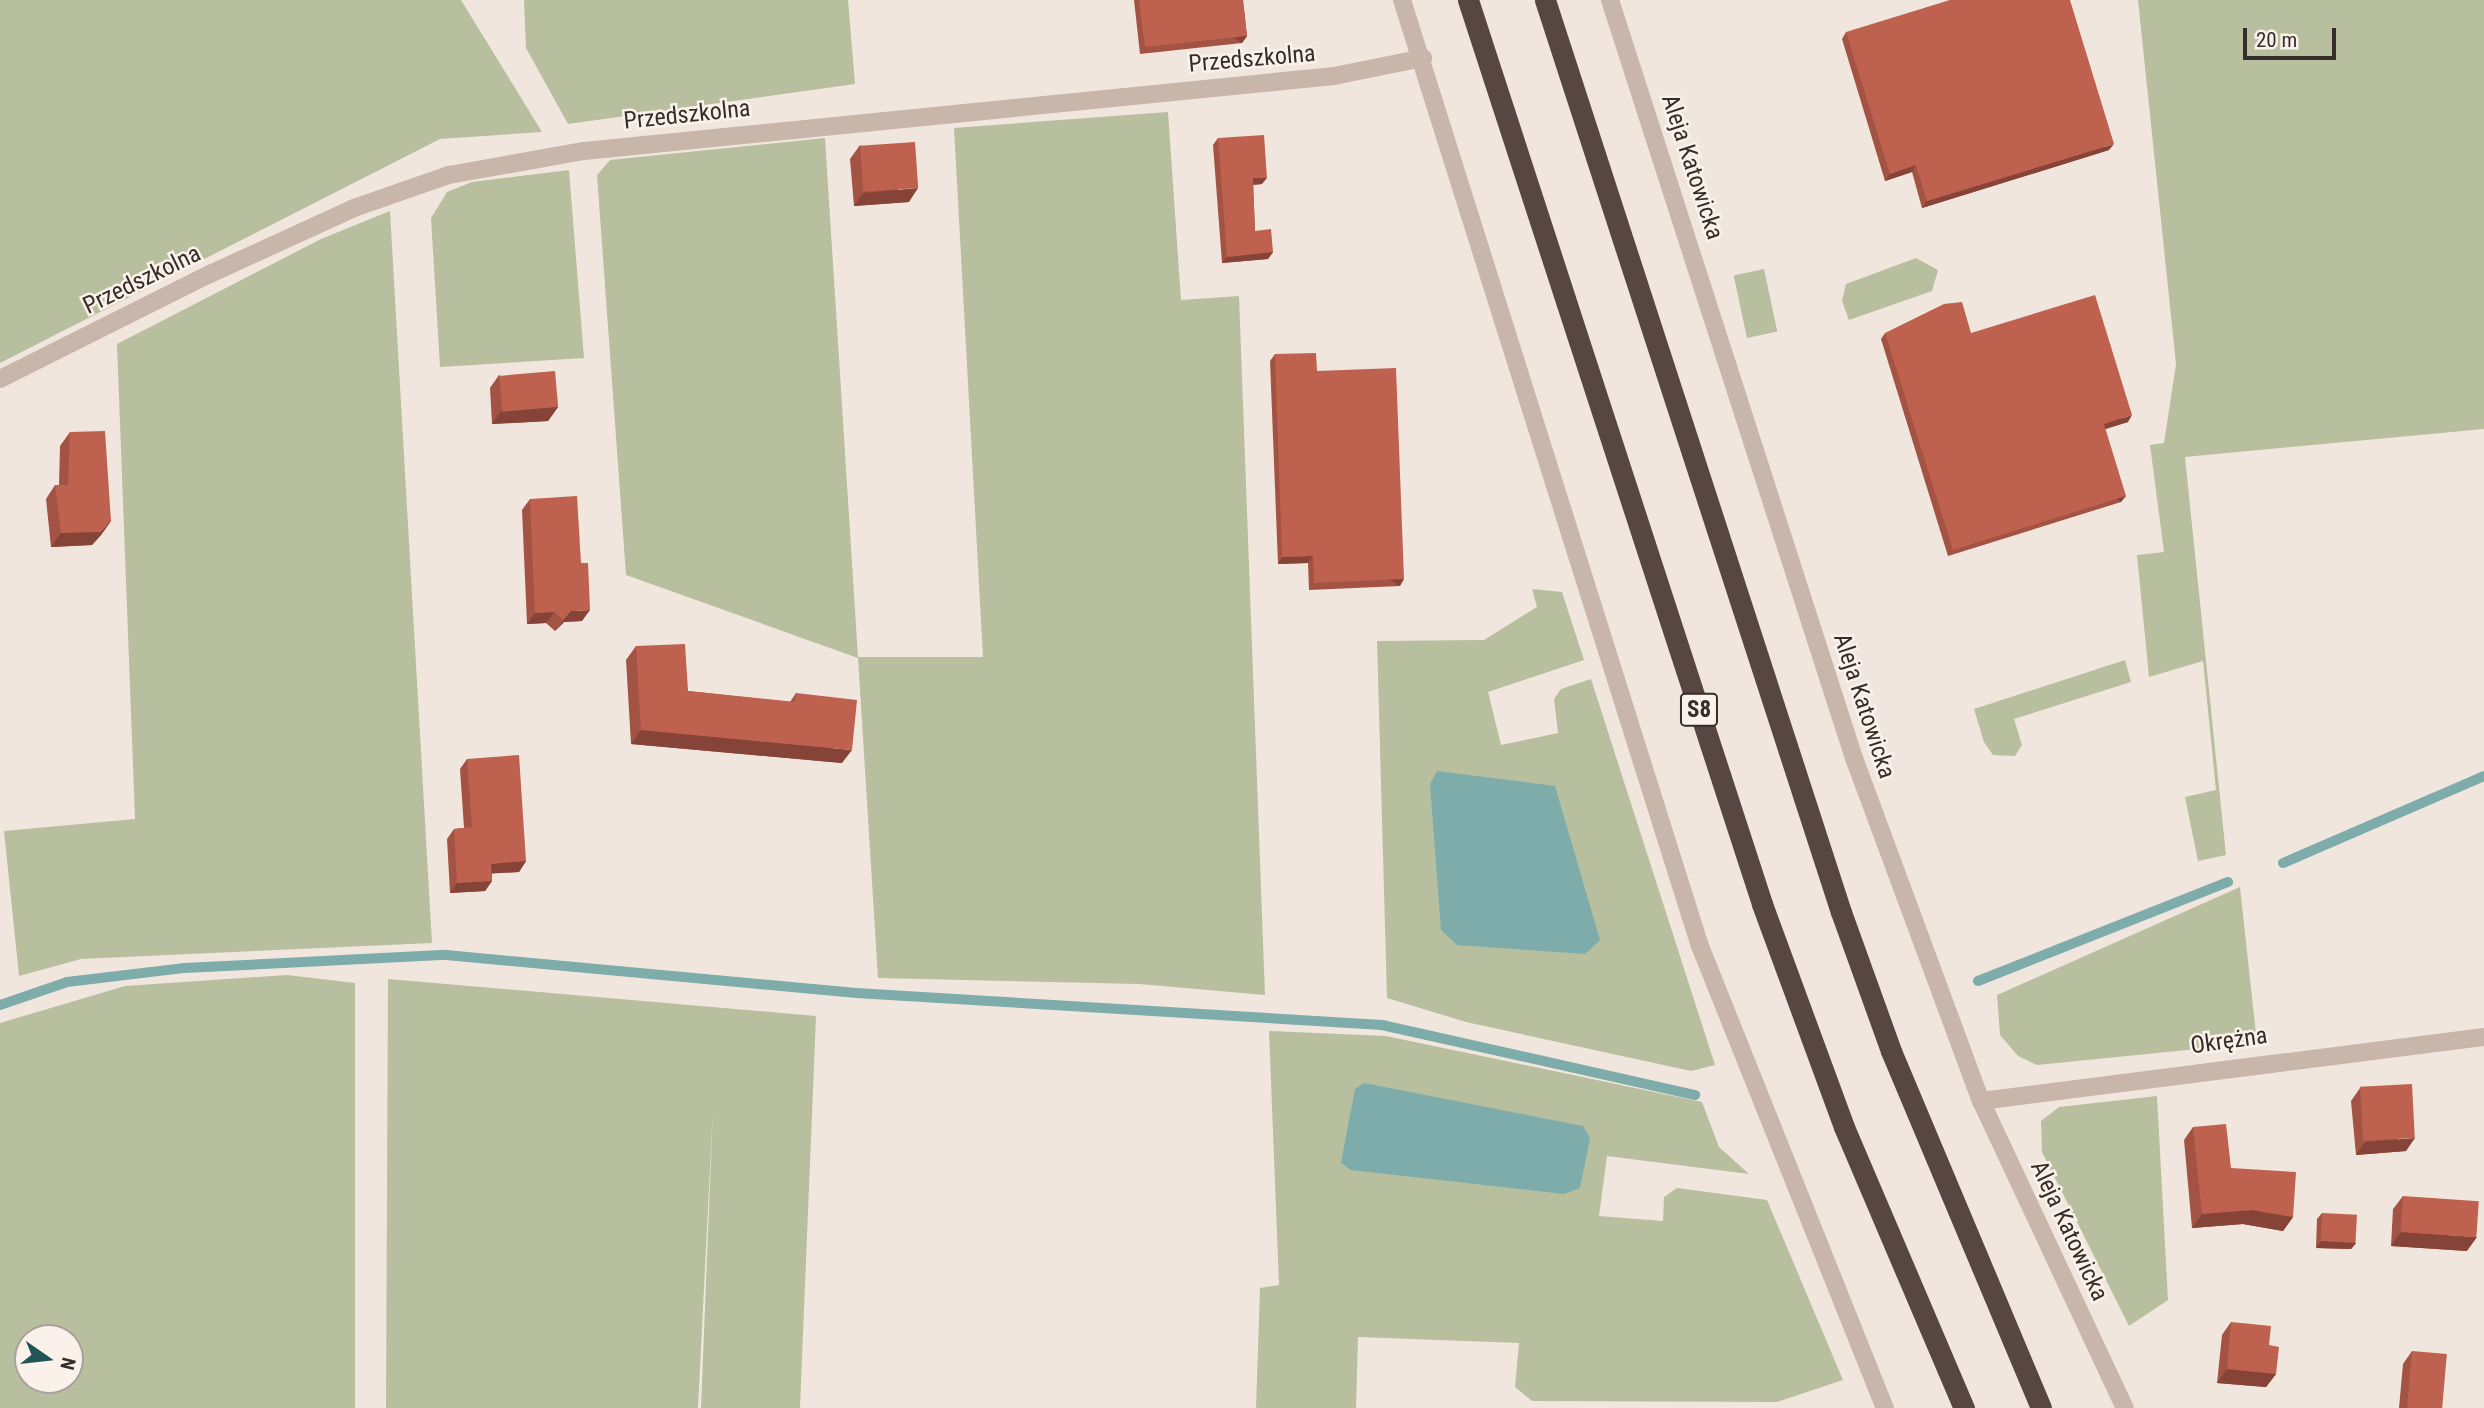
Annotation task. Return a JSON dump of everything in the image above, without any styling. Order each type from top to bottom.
[{"type":"highway","name":"S8","points":[[1468,0],[1762,904],[1844,1127],[1964,1408]]},
{"type":"highway","points":[[1545,0],[1841,912],[1891,1051],[2040,1408]]},
{"type":"street","points":[[1402,0],[1423,58],[1700,946],[1885,1408]]},
{"type":"street","name":"Aleja Katowicka","points":[[1610,0],[1854,758],[1981,1101],[2125,1408]]},
{"type":"street","name":"Przedszkolna","points":[[0,379],[270,246],[449,175],[584,151],[1334,76],[1423,58]]},
{"type":"street","name":"Okrężna","points":[[1981,1101],[2484,1037]]},
{"type":"green space","points":[[0,0],[461,0],[542,132],[440,139],[0,363]]},
{"type":"green space","points":[[524,0],[848,0],[855,84],[568,124],[526,48]]},
{"type":"green space","points":[[2138,0],[2484,0],[2484,429],[2185,457],[2226,855],[2198,861],[2185,797],[2216,790],[2203,661],[2149,677],[2137,555],[2164,552],[2150,445],[2164,443],[2176,364]]},
{"type":"green space","points":[[1168,112],[1181,300],[1239,296],[1265,995],[1139,984],[878,978],[858,658],[626,575],[597,175],[610,160],[825,138],[858,657],[983,657],[954,128]]},
{"type":"green space","points":[[569,170],[584,358],[440,367],[431,218],[447,192],[472,182]]},
{"type":"green space","points":[[390,211],[432,943],[81,959],[19,976],[4,831],[135,819],[117,344],[321,239]]},
{"type":"green space","points":[[1916,258],[1938,270],[1932,291],[1849,320],[1842,301],[1846,284]]},
{"type":"green space","points":[[1764,269],[1777,332],[1747,338],[1734,275]]},
{"type":"green space","points":[[1532,589],[1562,592],[1584,660],[1488,692],[1501,745],[1558,733],[1554,699],[1561,689],[1591,679],[1715,1065],[1691,1071],[1466,1022],[1387,998],[1377,641],[1484,640],[1537,607]]},
{"type":"green space","points":[[2125,660],[2131,682],[2014,719],[2022,745],[2015,756],[1993,755],[1984,742],[1974,709]]},
{"type":"green space","points":[[2240,887],[2257,1043],[2037,1065],[2018,1056],[2000,1035],[1997,995]]},
{"type":"green space","points":[[287,975],[355,983],[355,1408],[0,1408],[0,1023],[125,986]]},
{"type":"green space","points":[[388,979],[816,1016],[800,1408],[701,1408],[713,1108],[698,1408],[386,1408]]},
{"type":"green space","points":[[1269,1031],[1386,1036],[1702,1102],[1719,1147],[1749,1174],[1607,1156],[1599,1216],[1663,1221],[1664,1197],[1677,1188],[1767,1200],[1843,1380],[1777,1402],[1532,1401],[1515,1387],[1519,1343],[1358,1337],[1356,1408],[1256,1408],[1260,1288],[1279,1285]]},
{"type":"green space","points":[[2157,1096],[2168,1300],[2129,1326],[2042,1152],[2041,1121],[2059,1107]]},
{"type":"water","points":[[1437,771],[1555,786],[1600,940],[1585,954],[1457,945],[1441,930],[1430,784]]},
{"type":"water","points":[[1364,1083],[1583,1126],[1590,1138],[1580,1188],[1564,1194],[1351,1170],[1341,1163],[1355,1089]]},
{"type":"building","points":[[1139,0],[1243,0],[1247,36],[1145,47]]},
{"type":"building","points":[[1950,0],[2070,0],[2114,144],[1927,201],[1916,165],[1890,174],[1846,32]]},
{"type":"building","points":[[1264,135],[1267,178],[1253,178],[1255,231],[1271,229],[1273,252],[1227,257],[1218,138]]},
{"type":"building","points":[[915,142],[918,188],[863,192],[860,146]]},
{"type":"building","points":[[2095,295],[2132,415],[2104,424],[2126,496],[1953,550],[1885,333],[1944,304],[1962,302],[1971,333]]},
{"type":"building","points":[[1316,353],[1317,371],[1396,368],[1404,579],[1314,583],[1313,556],[1282,557],[1275,354]]},
{"type":"building","points":[[555,371],[558,407],[502,412],[499,376]]},
{"type":"building","points":[[105,431],[111,521],[101,532],[61,533],[55,485],[68,485],[70,432]]},
{"type":"building","points":[[577,496],[581,563],[588,563],[590,610],[571,611],[563,620],[554,612],[535,613],[530,499]]},
{"type":"building","points":[[685,644],[688,691],[795,702],[796,693],[857,700],[852,750],[641,730],[636,646]]},
{"type":"building","points":[[519,755],[526,861],[491,864],[492,881],[457,883],[454,829],[472,827],[467,759]]},
{"type":"building","points":[[2412,1084],[2415,1138],[2363,1141],[2360,1087]]},
{"type":"building","points":[[2226,1124],[2231,1168],[2296,1172],[2293,1217],[2252,1210],[2202,1214],[2193,1127]]},
{"type":"building","points":[[2403,1196],[2479,1201],[2476,1237],[2400,1232]]},
{"type":"building","points":[[2322,1213],[2357,1215],[2355,1243],[2321,1241]]},
{"type":"building","points":[[2231,1322],[2271,1326],[2269,1345],[2279,1347],[2276,1374],[2227,1369]]},
{"type":"building","points":[[2412,1351],[2447,1354],[2442,1408],[2407,1408]]},
{"type":"waterway","points":[[2283,863],[2484,776]]},
{"type":"waterway","points":[[1978,981],[2228,882]]},
{"type":"waterway","points":[[0,1005],[67,982],[185,968],[446,955],[856,993],[1382,1025],[1695,1095]]}]
